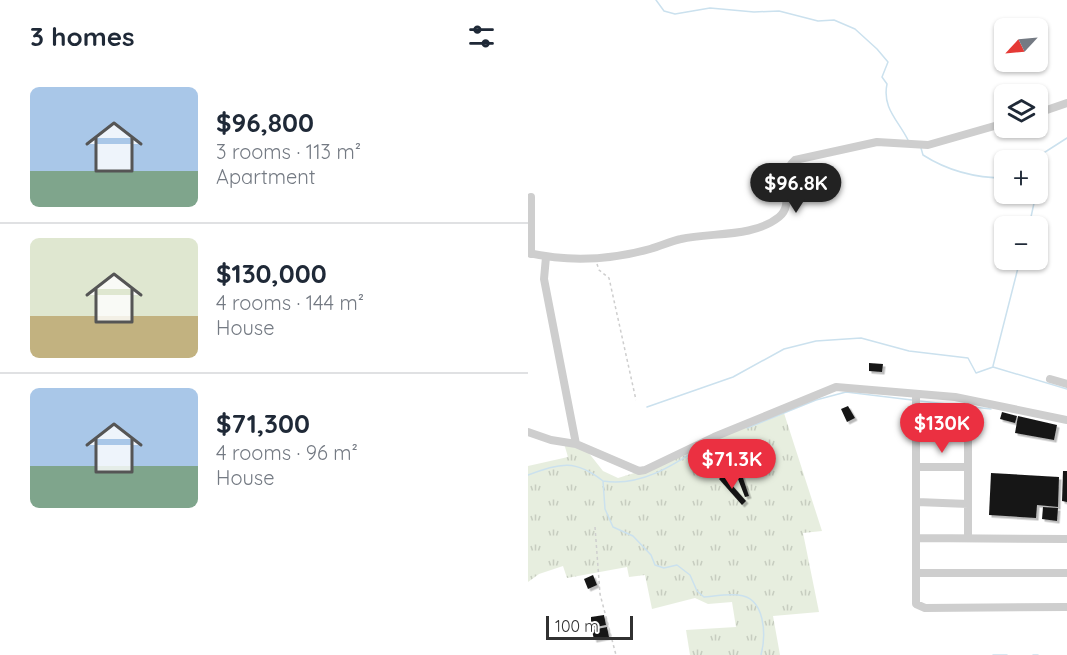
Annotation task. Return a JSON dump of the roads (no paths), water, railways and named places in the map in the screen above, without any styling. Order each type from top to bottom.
[{"type":"street","points":[[1048,109],[1067,103]]},
{"type":"street","points":[[531,197],[530,253],[546,257],[600,258],[631,254],[680,239],[747,230],[768,224],[781,216],[787,204],[784,181],[786,168],[795,160],[809,155],[877,142],[928,144],[994,126]]},
{"type":"street","points":[[546,257],[544,279],[576,444]]},
{"type":"street","points":[[1050,379],[1067,384]]},
{"type":"street","points":[[528,432],[551,440],[576,444],[639,471],[714,437],[837,387],[916,399],[955,397],[1067,420]]},
{"type":"street","points":[[916,399],[916,604],[925,608],[1067,607]]},
{"type":"street","points":[[916,429],[968,431],[968,537]]},
{"type":"street","points":[[917,467],[967,467]]},
{"type":"street","points":[[917,502],[968,504]]},
{"type":"street","points":[[917,538],[1067,539]]},
{"type":"street","points":[[916,573],[1067,573]]},
{"type":"waterway","points":[[656,0],[664,11],[675,14],[710,8],[754,12],[779,11],[818,21],[834,20],[855,29],[888,62],[882,77],[887,84],[887,100],[892,114],[908,140]]},
{"type":"waterway","points":[[1048,150],[1067,138]]},
{"type":"waterway","points":[[921,148],[923,155],[952,169],[994,178]]},
{"type":"waterway","points":[[1031,216],[1034,204]]},
{"type":"waterway","points":[[993,366],[1017,270]]},
{"type":"waterway","points":[[647,407],[733,377],[784,349],[816,341],[861,338],[909,351],[968,358],[976,373],[993,367],[1067,389]]},
{"type":"waterway","points":[[747,428],[816,400],[846,392],[912,400]]},
{"type":"waterway","points":[[920,401],[991,409]]},
{"type":"waterway","points":[[603,481],[617,482],[643,478],[667,468],[701,447]]},
{"type":"waterway","points":[[528,475],[567,465],[584,469],[603,481],[605,509],[613,527],[633,536],[651,555],[655,565],[664,568],[677,565],[690,575],[697,591],[704,597],[738,595],[747,597],[754,603],[762,619],[761,655]]},
{"type":"waterway","points":[[993,655],[1007,655]]},
{"type":"waterway","points":[[1033,655],[1038,655]]}]
